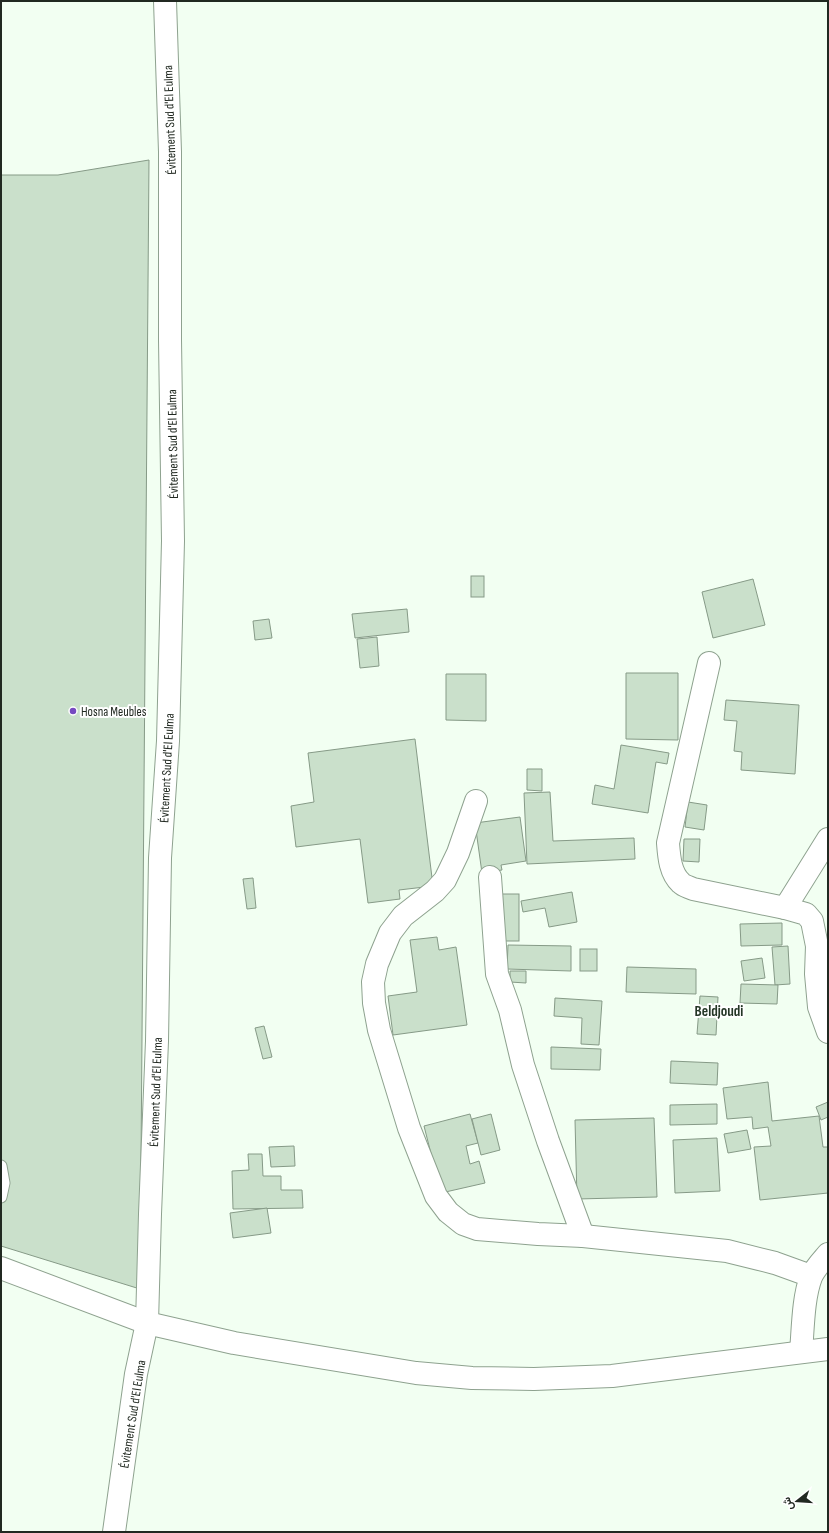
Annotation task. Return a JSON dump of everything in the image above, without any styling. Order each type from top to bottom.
[{"type":"street","name":"Évitement Sud d'El Eulma","points":[[114,1532],[136,1374],[147,1323],[157,1041],[160,858],[168,741],[173,541],[170,340],[170,152],[165,1]]},
{"type":"street","points":[[709,664],[668,843],[670,862],[673,872],[681,883],[693,890],[785,908],[806,914],[812,921],[817,946],[816,974],[819,1007],[828,1032]]},
{"type":"street","points":[[476,801],[458,853],[444,880],[436,891],[403,916],[390,933],[377,964],[373,982],[374,1003],[379,1030],[409,1128],[436,1196],[448,1212],[463,1224],[477,1229],[583,1236],[727,1251],[775,1263],[811,1276]]},
{"type":"street","points":[[785,908],[828,839]]},
{"type":"street","points":[[490,877],[497,974],[510,1010],[523,1065],[548,1141],[583,1236]]},
{"type":"street","points":[[801,1352],[807,1293],[811,1276],[828,1254]]},
{"type":"street","points":[[1,1268],[147,1323],[234,1343],[416,1373],[472,1378],[534,1379],[612,1376],[828,1349]]},
{"type":"lane","points":[[1,1166],[4,1183],[1,1197]]},
{"type":"building","name":"Hosna Meubles","points":[[149,160],[140,1289],[1,1246],[1,175],[58,175]]},
{"type":"building","points":[[471,576],[484,576],[484,597],[471,597]]},
{"type":"building","points":[[753,579],[765,625],[713,638],[702,592]]},
{"type":"building","points":[[407,609],[409,632],[355,638],[352,614]]},
{"type":"building","points":[[269,619],[272,638],[255,640],[253,621]]},
{"type":"building","points":[[377,637],[379,666],[360,668],[357,639]]},
{"type":"building","points":[[626,673],[678,673],[678,740],[626,739]]},
{"type":"building","points":[[446,674],[486,674],[486,721],[446,720]]},
{"type":"building","points":[[726,700],[799,705],[795,774],[741,770],[742,752],[734,751],[737,721],[724,720]]},
{"type":"building","points":[[415,739],[433,886],[399,890],[400,899],[368,903],[360,839],[296,847],[291,806],[314,802],[308,753]]},
{"type":"building","points":[[621,745],[669,753],[667,764],[656,762],[648,813],[592,804],[595,785],[614,789]]},
{"type":"building","points":[[527,769],[542,769],[542,791],[527,790]]},
{"type":"building","points":[[550,792],[553,841],[634,838],[635,859],[527,864],[524,793]]},
{"type":"building","points":[[688,802],[707,805],[704,830],[685,827]]},
{"type":"building","points":[[520,817],[526,861],[501,865],[502,870],[482,873],[475,823]]},
{"type":"building","points":[[684,839],[700,839],[699,862],[683,861]]},
{"type":"building","points":[[253,878],[256,908],[247,909],[243,879]]},
{"type":"building","points":[[572,892],[577,922],[549,927],[545,908],[523,912],[521,901]]},
{"type":"building","points":[[502,894],[519,894],[519,941],[502,941]]},
{"type":"building","points":[[782,923],[782,945],[741,946],[740,924]]},
{"type":"building","points":[[437,937],[439,950],[456,947],[467,1025],[393,1035],[388,996],[417,992],[410,940]]},
{"type":"building","points":[[508,945],[571,946],[571,971],[507,969]]},
{"type":"building","points":[[788,946],[790,984],[775,985],[772,947]]},
{"type":"building","points":[[580,949],[597,949],[597,971],[580,971]]},
{"type":"building","points":[[762,958],[765,978],[744,981],[741,961]]},
{"type":"building","points":[[627,967],[696,969],[696,994],[626,992]]},
{"type":"building","points":[[510,971],[526,971],[526,983],[510,982]]},
{"type":"building","points":[[741,984],[778,985],[777,1004],[740,1003]]},
{"type":"building","points":[[700,996],[718,997],[716,1035],[697,1034]]},
{"type":"building","points":[[555,998],[602,1001],[599,1045],[581,1044],[582,1018],[554,1016]]},
{"type":"building","points":[[264,1026],[272,1057],[263,1059],[255,1028]]},
{"type":"building","points":[[551,1047],[601,1049],[600,1070],[551,1069]]},
{"type":"building","points":[[671,1061],[718,1063],[717,1085],[670,1083]]},
{"type":"building","points":[[768,1082],[772,1121],[819,1116],[823,1147],[828,1147],[828,1193],[760,1200],[754,1147],[771,1146],[768,1127],[753,1129],[752,1117],[727,1119],[723,1088]]},
{"type":"building","points":[[828,1102],[828,1117],[821,1120],[816,1107]]},
{"type":"building","points":[[717,1104],[717,1124],[670,1125],[670,1105]]},
{"type":"building","points":[[470,1114],[478,1143],[466,1146],[470,1164],[479,1161],[485,1183],[441,1193],[424,1126]]},
{"type":"building","points":[[491,1114],[500,1150],[481,1155],[472,1119]]},
{"type":"building","points":[[654,1118],[657,1197],[577,1199],[575,1120]]},
{"type":"building","points":[[747,1130],[751,1149],[728,1153],[724,1134]]},
{"type":"building","points":[[717,1138],[720,1191],[675,1193],[673,1140]]},
{"type":"building","points":[[294,1146],[295,1166],[271,1167],[269,1147]]},
{"type":"building","points":[[248,1154],[262,1154],[263,1176],[281,1176],[281,1190],[302,1190],[303,1208],[233,1209],[232,1171],[249,1170]]},
{"type":"building","points":[[267,1208],[271,1233],[233,1238],[230,1213]]},
{"type":"place","name":"Hosna Meubles","points":[[73,711]]},
{"type":"district","name":"Beldjoudi","points":[[719,1011]]}]
